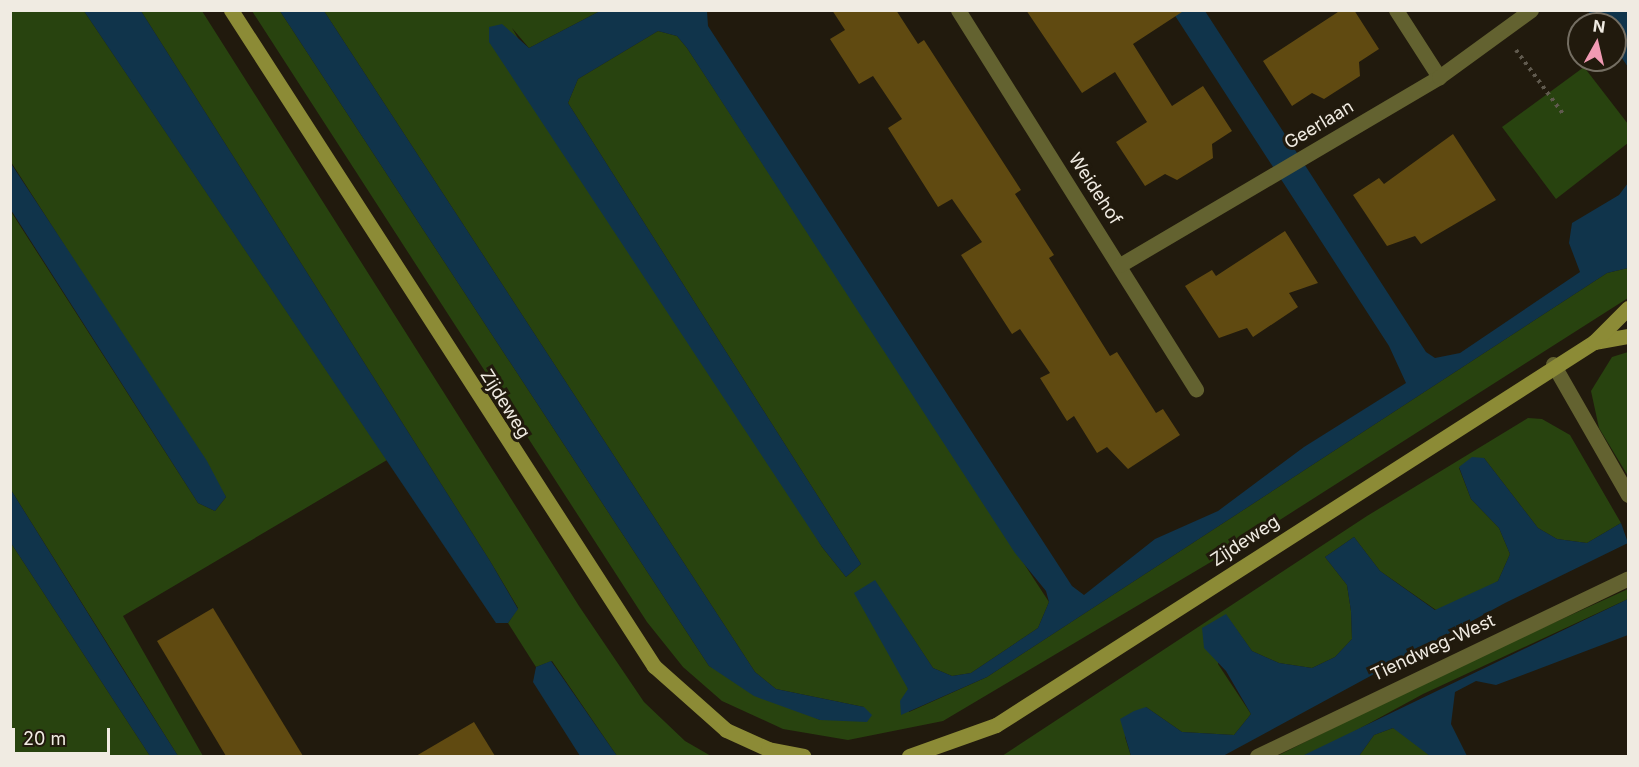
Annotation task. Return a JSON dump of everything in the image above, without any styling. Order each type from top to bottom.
[{"type":"main road","name":"Zijdeweg","points":[[231,10],[654,666],[726,730],[768,749],[803,756]]},
{"type":"main road","name":"Zijdeweg","points":[[909,756],[996,725],[1553,364],[1594,342],[1629,308]]},
{"type":"main road","name":"Zijdeweg","points":[[1594,342],[1629,336]]},
{"type":"street","name":"Weidehof","points":[[958,10],[1120,265],[1196,390]]},
{"type":"street","points":[[1396,10],[1439,77]]},
{"type":"street","name":"Geerlaan","points":[[1120,265],[1439,77],[1503,33],[1531,10]]},
{"type":"street","points":[[1553,364],[1629,495]]},
{"type":"street","name":"Tiendweg-West","points":[[1257,756],[1629,578]]},
{"type":"path","points":[[1503,33],[1564,115]]},
{"type":"green space","points":[[11,11],[84,11],[387,460],[123,616],[203,756],[178,756],[11,490],[10,210],[198,503],[215,511],[226,497],[11,162]]},
{"type":"green space","points":[[141,11],[202,11],[579,606],[644,702],[685,741],[711,756],[617,756],[552,661],[536,667],[508,623],[518,608],[490,561]]},
{"type":"green space","points":[[252,11],[280,11],[709,666],[820,720],[864,707],[776,689],[755,672],[324,11],[600,11],[529,48],[512,28],[822,547],[846,577],[861,564],[568,103],[578,79],[658,31],[677,36],[1049,602],[1038,628],[971,673],[952,676],[933,668],[875,581],[908,689],[909,712],[987,677],[1607,273],[1628,268],[1628,298],[1253,537],[943,721],[848,740],[783,729],[722,701],[683,667],[647,622]]},
{"type":"green space","points":[[1577,72],[1588,72],[1628,124],[1628,143],[1556,199],[1502,127]]},
{"type":"green space","points":[[1628,352],[1628,476],[1599,428],[1591,391],[1612,357]]},
{"type":"green space","points":[[1528,418],[1542,419],[1570,435],[1621,523],[1587,543],[1557,539],[1538,528],[1484,458],[1459,468],[1471,499],[1499,528],[1510,554],[1498,581],[1483,591],[1436,610],[1380,571],[1354,537],[1325,557],[1347,585],[1351,611],[1352,639],[1335,657],[1312,668],[1279,663],[1252,651],[1226,615],[1218,664],[1251,714],[1234,735],[1182,732],[1146,707],[1125,737],[1131,756],[1002,756],[1367,516]]},
{"type":"green space","points":[[11,543],[150,756],[11,756]]},
{"type":"green space","points":[[1628,589],[1628,599],[1423,694],[1324,748],[1302,756],[1277,756],[1441,674]]},
{"type":"green space","points":[[1393,728],[1407,735],[1430,756],[1359,756],[1374,735]]},
{"type":"water","points":[[84,11],[141,11],[490,561],[518,609],[508,623],[496,623]]},
{"type":"water","points":[[280,11],[324,11],[755,672],[776,689],[864,707],[872,715],[867,722],[820,720],[754,696],[709,666]]},
{"type":"water","points":[[600,11],[707,11],[708,26],[1072,586],[1084,595],[1155,539],[1218,511],[1304,447],[1406,383],[1389,346],[1172,11],[1205,11],[1426,352],[1435,358],[1460,353],[1580,272],[1569,243],[1572,223],[1619,195],[1628,183],[1628,268],[1607,273],[987,677],[901,715],[900,701],[908,689],[854,593],[875,580],[933,668],[952,676],[971,673],[1038,628],[1049,602],[1046,591],[1015,553],[687,48],[677,36],[658,31],[578,79],[568,103],[861,564],[846,577],[822,547],[489,42],[489,27],[502,24],[529,48]]},
{"type":"water","points":[[1628,11],[1628,67],[1627,12],[1589,12]]},
{"type":"water","points":[[10,162],[207,461],[226,497],[215,511],[198,503],[11,210]]},
{"type":"water","points":[[1472,457],[1484,458],[1538,528],[1557,539],[1587,543],[1621,523],[1628,543],[1505,603],[1223,756],[1131,756],[1120,719],[1134,711],[1146,707],[1182,732],[1234,735],[1251,714],[1226,671],[1204,648],[1202,628],[1226,614],[1252,651],[1279,663],[1312,668],[1335,657],[1352,639],[1351,611],[1347,585],[1325,557],[1354,537],[1380,571],[1435,610],[1498,581],[1510,554],[1499,528],[1471,499],[1459,467]]},
{"type":"water","points":[[11,490],[178,756],[150,756],[11,543]]},
{"type":"water","points":[[1628,599],[1628,635],[1496,685],[1476,681],[1455,692],[1451,724],[1467,756],[1430,756],[1393,728],[1374,735],[1359,756],[1302,756]]},
{"type":"water","points":[[551,661],[617,756],[580,756],[533,682],[536,667]]},
{"type":"building","points":[[832,10],[896,10],[918,44],[924,40],[1021,190],[1015,194],[1054,255],[1049,258],[1110,356],[1117,352],[1156,413],[1163,409],[1180,435],[1128,469],[1107,447],[1097,453],[1074,416],[1067,421],[1040,378],[1050,373],[1020,329],[1012,334],[961,255],[982,242],[952,199],[938,207],[888,128],[902,119],[873,76],[859,84],[830,39],[845,30]]},
{"type":"building","points":[[1026,10],[1185,10],[1133,44],[1172,106],[1203,86],[1232,131],[1212,144],[1213,158],[1177,180],[1165,174],[1145,186],[1116,142],[1147,122],[1115,72],[1082,93]]},
{"type":"building","points":[[1341,10],[1354,10],[1379,49],[1359,62],[1360,76],[1324,99],[1312,93],[1292,106],[1263,61]]},
{"type":"building","points":[[1453,134],[1496,200],[1421,244],[1415,236],[1387,246],[1353,195],[1379,178],[1384,184]]},
{"type":"building","points":[[1285,231],[1318,283],[1289,293],[1298,307],[1253,337],[1247,328],[1219,338],[1185,286],[1212,270],[1216,276]]},
{"type":"building","points":[[213,608],[303,756],[226,756],[157,641]]},
{"type":"building","points":[[474,722],[495,756],[416,756]]}]
